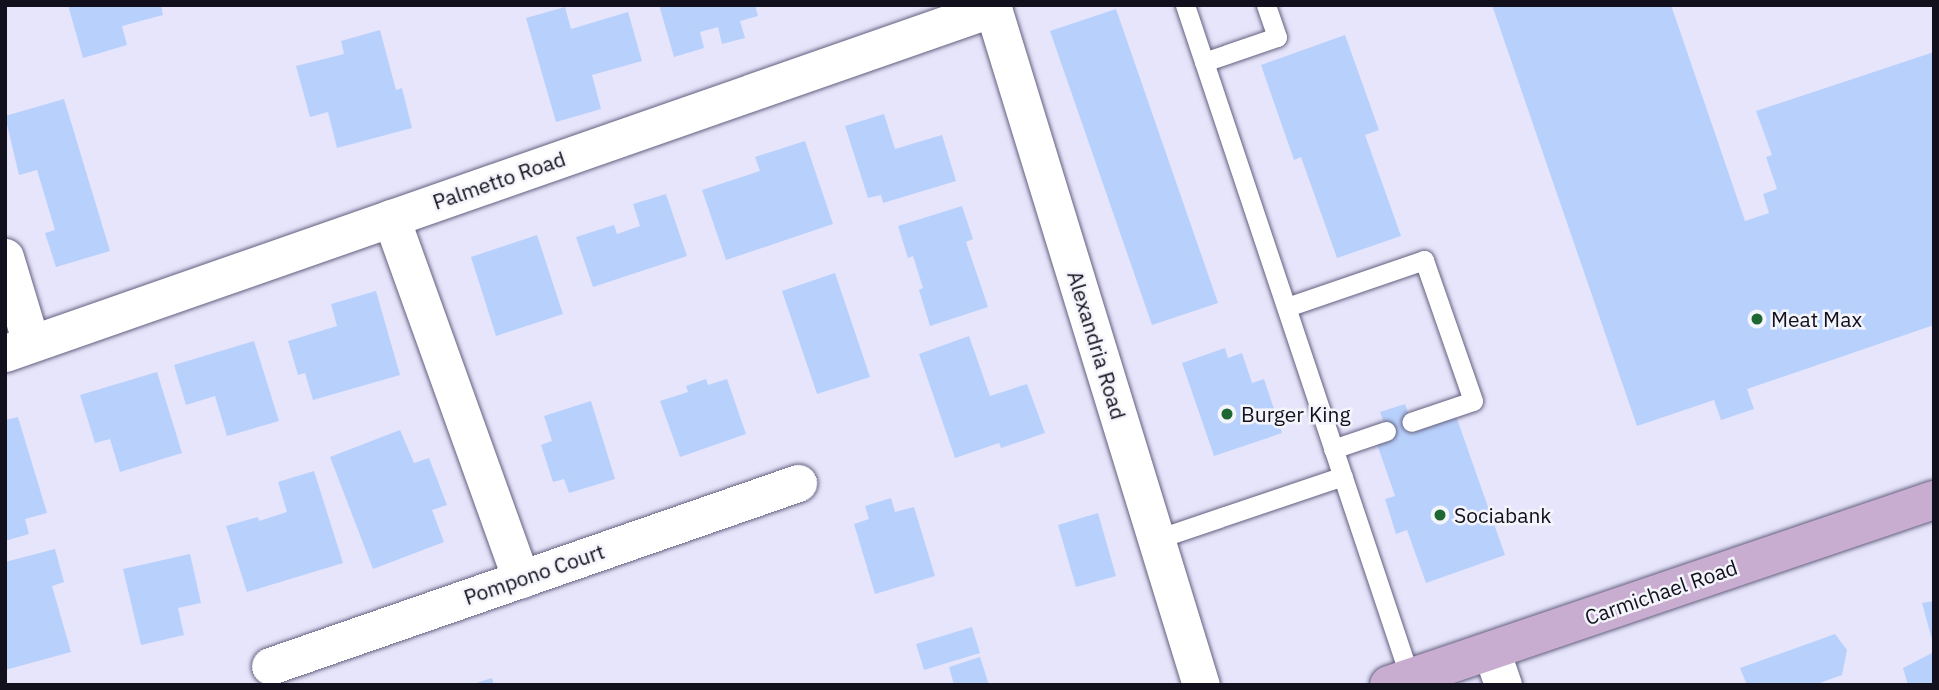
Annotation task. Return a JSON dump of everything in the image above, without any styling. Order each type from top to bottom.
[{"type":"main road","name":"Carmichael Road","points":[[1399,681],[1934,500]]},
{"type":"street","name":"Palmetto Road","points":[[18,348],[996,6]]},
{"type":"street","name":"Alexandria Road","points":[[996,6],[1201,685]]},
{"type":"street","points":[[391,218],[521,579]]},
{"type":"street","points":[[5,257],[18,348]]},
{"type":"street","name":"Pompono Court","points":[[270,666],[798,483]]},
{"type":"street","points":[[1491,650],[1503,685]]},
{"type":"lane","points":[[1185,5],[1343,476],[1399,681]]},
{"type":"lane","points":[[1205,62],[1277,37],[1266,5]]},
{"type":"lane","points":[[1287,307],[1424,260],[1473,401],[1411,422]]},
{"type":"lane","points":[[1333,449],[1386,431]]},
{"type":"lane","points":[[1157,539],[1343,476]]},
{"type":"building","points":[[68,5],[161,5],[163,15],[122,26],[127,45],[83,58]]},
{"type":"building","points":[[659,5],[755,5],[758,16],[740,21],[745,38],[722,44],[718,27],[700,32],[704,48],[674,57]]},
{"type":"building","points":[[1492,5],[1671,5],[1745,221],[1769,213],[1763,194],[1777,189],[1766,157],[1772,155],[1756,111],[1934,52],[1934,325],[1747,389],[1754,409],[1721,420],[1714,400],[1637,426]]},
{"type":"building","points":[[565,7],[571,29],[628,12],[642,61],[592,75],[601,109],[556,122],[526,18]]},
{"type":"building","points":[[1116,9],[1218,303],[1152,325],[1050,31]]},
{"type":"building","points":[[380,30],[396,90],[402,88],[412,128],[337,148],[328,112],[310,117],[296,66],[344,54],[341,41]]},
{"type":"building","points":[[1345,35],[1379,130],[1365,135],[1401,236],[1337,258],[1301,157],[1294,160],[1261,65]]},
{"type":"building","points":[[64,99],[110,251],[56,267],[45,233],[55,230],[37,170],[19,175],[5,116]]},
{"type":"building","points":[[884,114],[895,149],[942,135],[956,181],[883,203],[881,195],[868,198],[845,126]]},
{"type":"building","points":[[805,141],[833,224],[726,260],[702,190],[760,171],[755,157]]},
{"type":"building","points":[[666,194],[687,256],[593,287],[576,237],[614,225],[617,234],[640,226],[633,204]]},
{"type":"building","points":[[962,206],[973,239],[966,242],[988,307],[930,326],[919,290],[923,288],[913,256],[908,258],[898,226]]},
{"type":"building","points":[[537,235],[563,314],[496,336],[471,257]]},
{"type":"building","points":[[835,273],[870,377],[817,394],[782,291]]},
{"type":"building","points":[[376,291],[400,375],[313,400],[305,373],[298,375],[288,341],[337,326],[331,304]]},
{"type":"building","points":[[969,336],[990,396],[1027,384],[1045,433],[1001,448],[999,443],[955,458],[919,354]]},
{"type":"building","points":[[254,341],[279,421],[227,436],[215,396],[186,405],[174,365]]},
{"type":"building","points":[[1225,348],[1228,358],[1242,353],[1252,383],[1264,379],[1282,433],[1214,456],[1182,363]]},
{"type":"building","points":[[157,372],[182,453],[120,472],[110,439],[95,443],[80,395]]},
{"type":"building","points":[[706,379],[708,385],[727,379],[746,434],[680,457],[660,401],[688,392],[686,386]]},
{"type":"building","points":[[591,401],[615,479],[569,493],[564,479],[553,482],[541,445],[552,441],[544,416]]},
{"type":"building","name":"Sociabank","points":[[1405,404],[1414,431],[1456,416],[1505,555],[1426,583],[1407,530],[1396,534],[1385,499],[1395,496],[1377,444],[1390,439],[1380,412]]},
{"type":"building","points":[[18,417],[47,513],[25,519],[29,534],[5,541],[5,420]]},
{"type":"building","points":[[400,430],[414,463],[429,458],[447,505],[432,510],[444,542],[373,569],[330,457]]},
{"type":"building","points":[[314,471],[343,563],[247,592],[226,526],[258,517],[259,521],[287,512],[278,482]]},
{"type":"building","points":[[891,498],[895,512],[914,507],[935,576],[875,594],[854,524],[869,519],[865,506]]},
{"type":"building","points":[[1098,513],[1116,576],[1076,587],[1058,525]]},
{"type":"building","points":[[55,549],[64,582],[52,586],[71,652],[5,670],[5,562]]},
{"type":"building","points":[[190,554],[201,603],[178,608],[184,635],[141,645],[123,569]]},
{"type":"building","points":[[1934,601],[1934,643],[1933,643],[1922,603]]},
{"type":"building","points":[[972,627],[980,653],[924,670],[916,644]]},
{"type":"building","points":[[1835,634],[1847,650],[1842,675],[1814,685],[1747,685],[1740,668]]},
{"type":"building","points":[[1934,652],[1934,685],[1908,685],[1903,668]]},
{"type":"building","points":[[980,657],[989,685],[954,685],[949,667]]},
{"type":"building","points":[[492,678],[494,685],[473,685],[473,684]]},
{"type":"place","name":"Meat Max","points":[[1757,319]]},
{"type":"place","name":"Burger King","points":[[1227,414]]},
{"type":"place","name":"Sociabank","points":[[1440,515]]}]
